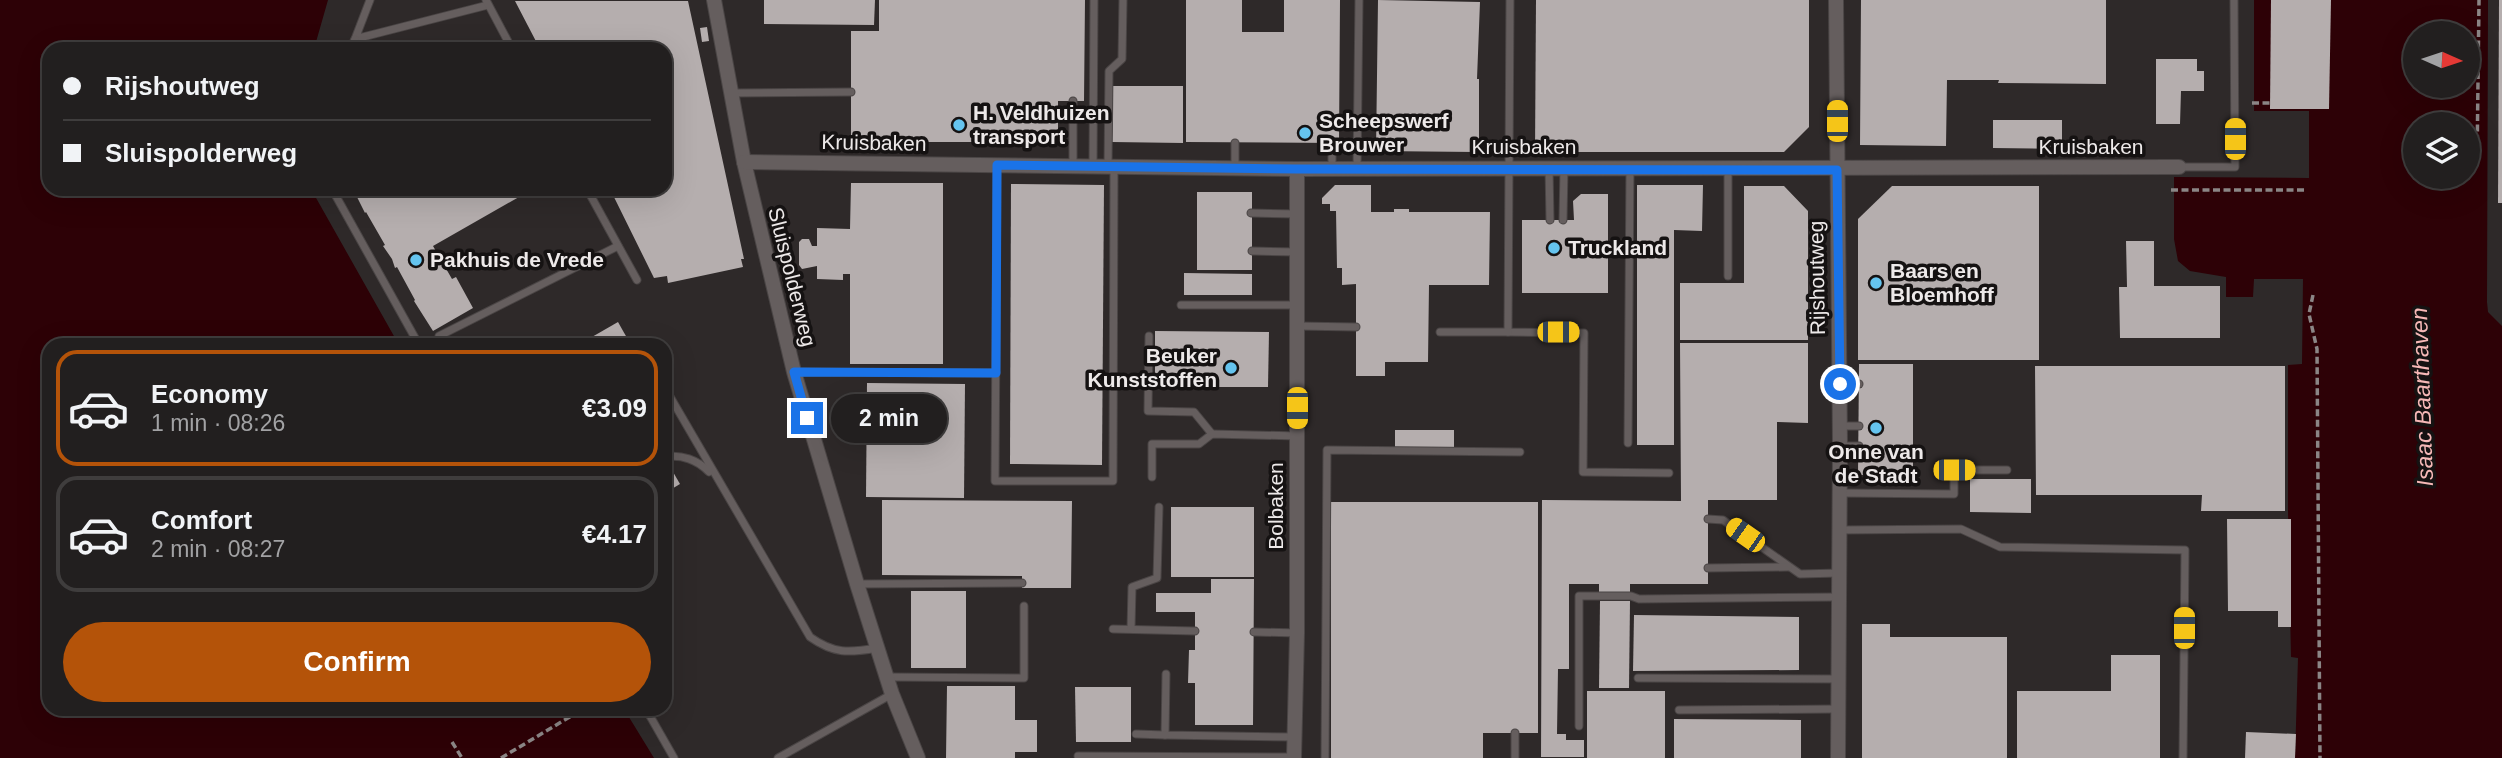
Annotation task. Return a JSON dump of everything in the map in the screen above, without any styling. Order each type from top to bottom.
[{"type":"street","name":"Sluispolderweg","points":[[714,0],[744,162],[794,372],[877,648],[918,758]]},
{"type":"street","name":"Rijshoutweg","points":[[1836,0],[1840,384],[1838,758]]},
{"type":"street","name":"Kruisbaken","points":[[744,162],[1297,169],[1837,170],[2179,167]]},
{"type":"street","name":"Bolbaken","points":[[1294,757],[1297,633],[1297,169]]},
{"type":"lane","points":[[354,42],[369,0]]},
{"type":"lane","points":[[1093,167],[1094,0]]},
{"type":"lane","points":[[997,165],[995,481],[1113,481],[1109,71],[1122,59],[1123,0]]},
{"type":"lane","points":[[1357,169],[1359,0]]},
{"type":"lane","points":[[1508,332],[1510,0]]},
{"type":"lane","points":[[2179,167],[2235,167],[2235,0]]},
{"type":"lane","points":[[355,39],[487,2],[508,42]]},
{"type":"lane","points":[[731,93],[851,92]]},
{"type":"lane","points":[[1073,101],[1073,166]]},
{"type":"lane","points":[[1235,143],[1235,168]]},
{"type":"lane","points":[[1332,143],[1332,169]]},
{"type":"lane","points":[[1628,443],[1630,168]]},
{"type":"lane","points":[[1728,168],[1728,276]]},
{"type":"lane","points":[[1550,220],[1556,169]]},
{"type":"lane","points":[[1556,169],[1563,220]]},
{"type":"lane","points":[[336,196],[415,338]]},
{"type":"lane","points":[[591,196],[637,280]]},
{"type":"lane","points":[[1251,213],[1297,214]]},
{"type":"lane","points":[[439,336],[618,246]]},
{"type":"lane","points":[[1252,251],[1297,252]]},
{"type":"lane","points":[[1181,305],[1297,305]]},
{"type":"lane","points":[[1297,326],[1356,327]]},
{"type":"lane","points":[[1440,332],[1584,332],[1583,472],[1669,473]]},
{"type":"lane","points":[[1149,336],[1148,411],[1194,412],[1212,433]]},
{"type":"lane","points":[[794,372],[996,373]]},
{"type":"lane","points":[[1840,384],[1859,384]]},
{"type":"lane","points":[[672,400],[810,637],[824,647],[838,651],[857,652],[877,648]]},
{"type":"lane","points":[[1840,426],[1859,426]]},
{"type":"lane","points":[[1152,477],[1152,444],[1199,444],[1212,433],[1297,436]]},
{"type":"lane","points":[[1840,446],[1858,446]]},
{"type":"lane","points":[[1325,758],[1327,450],[1520,452]]},
{"type":"lane","points":[[672,456],[702,465],[717,480]]},
{"type":"lane","points":[[1839,493],[1954,494],[1954,470],[2007,470]]},
{"type":"lane","points":[[1131,629],[1132,587],[1157,578],[1159,506]]},
{"type":"lane","points":[[1708,519],[1723,520],[1801,574],[1839,573]]},
{"type":"lane","points":[[1840,530],[1961,529],[2000,547],[2185,550],[2183,758]]},
{"type":"lane","points":[[1708,568],[1790,566]]},
{"type":"lane","points":[[857,584],[1022,583]]},
{"type":"lane","points":[[1579,726],[1579,596],[1631,596],[1639,599],[1839,597]]},
{"type":"lane","points":[[887,677],[1024,678],[1024,606]]},
{"type":"lane","points":[[1113,629],[1195,631]]},
{"type":"lane","points":[[1254,632],[1297,633]]},
{"type":"lane","points":[[1165,735],[1166,674]]},
{"type":"lane","points":[[1638,678],[1838,679]]},
{"type":"lane","points":[[778,758],[892,694]]},
{"type":"lane","points":[[1679,710],[1838,709]]},
{"type":"lane","points":[[650,716],[674,758]]},
{"type":"lane","points":[[1515,733],[1515,758]]},
{"type":"lane","points":[[1136,734],[1294,737]]},
{"type":"lane","points":[[1078,756],[1294,757]]},
{"type":"path","points":[[2478,112],[2479,0]]},
{"type":"path","points":[[2252,103],[2271,103]]},
{"type":"path","points":[[2171,190],[2305,190]]},
{"type":"path","points":[[2313,295],[2309,314],[2317,349],[2320,758]]},
{"type":"path","points":[[501,758],[571,716]]},
{"type":"path","points":[[452,742],[462,758]]},
{"type":"water","points":[[0,0],[328,0],[316,42],[42,42],[42,196],[315,196],[395,338],[42,338],[42,716],[628,716],[654,758],[0,758]]},
{"type":"water","name":"Isaac Baarthaven","points":[[2254,0],[2488,0],[2487,302],[2488,312],[2502,326],[2502,758],[2295,758],[2298,658],[2291,657],[2288,365],[2302,364],[2303,279],[2254,279],[2253,297],[2226,297],[2226,277],[2190,271],[2178,261],[2174,239],[2174,177],[2309,178],[2309,111],[2254,111]]},
{"type":"building","points":[[764,0],[875,0],[874,25],[764,24]]},
{"type":"building","points":[[879,0],[1085,0],[1084,101],[1058,101],[1058,142],[851,142],[851,31],[879,31]]},
{"type":"building","points":[[1186,0],[1242,0],[1242,32],[1284,32],[1284,0],[1340,0],[1339,143],[1186,142]]},
{"type":"building","points":[[1378,0],[1480,2],[1477,79],[1479,146],[1476,146],[1476,152],[1376,151]]},
{"type":"building","points":[[1536,0],[1809,0],[1809,127],[1784,152],[1535,152]]},
{"type":"building","points":[[1861,0],[2106,0],[2106,84],[1947,80],[1946,146],[1860,145]]},
{"type":"building","points":[[2271,0],[2331,0],[2329,109],[2270,109]]},
{"type":"building","points":[[2499,0],[2502,0],[2502,203],[2498,203]]},
{"type":"building","points":[[515,1],[688,1],[744,259],[741,259],[743,267],[668,283],[667,276],[654,278],[613,196],[672,196],[672,42],[536,42]]},
{"type":"building","points":[[707,27],[709,41],[702,42],[700,28]]},
{"type":"building","points":[[2156,59],[2197,59],[2197,71],[2204,71],[2204,91],[2181,91],[2180,124],[2156,124]]},
{"type":"building","points":[[1113,86],[1183,86],[1183,143],[1112,142]]},
{"type":"building","points":[[1993,120],[2062,120],[2062,149],[1993,148]]},
{"type":"building","points":[[851,183],[943,183],[943,364],[850,364],[850,274],[843,274],[843,280],[817,279],[817,266],[802,269],[799,265],[799,242],[809,239],[812,246],[817,246],[817,228],[850,229]]},
{"type":"building","points":[[1011,184],[1104,185],[1102,465],[1010,464]]},
{"type":"building","points":[[1335,185],[1371,185],[1371,212],[1409,209],[1409,212],[1490,212],[1489,285],[1429,285],[1428,362],[1385,362],[1385,376],[1356,376],[1356,284],[1342,285],[1342,268],[1337,268],[1336,211],[1330,211],[1330,204],[1322,204],[1322,198]]},
{"type":"building","points":[[1637,185],[1703,185],[1702,231],[1674,230],[1674,445],[1637,445]]},
{"type":"building","points":[[1744,186],[1784,186],[1808,211],[1808,340],[1680,340],[1680,283],[1744,283]]},
{"type":"building","points":[[1892,186],[2039,186],[2039,360],[1858,360],[1858,219]]},
{"type":"building","points":[[1197,192],[1252,192],[1252,270],[1197,270]]},
{"type":"building","points":[[1581,194],[1608,194],[1608,293],[1522,293],[1522,220],[1574,220],[1573,201]]},
{"type":"building","name":"Pakhuis de Vrede","points":[[356,196],[521,196],[433,246],[452,279],[456,277],[473,308],[433,331]]},
{"type":"building","points":[[2126,241],[2154,241],[2154,286],[2220,286],[2220,338],[2120,338],[2119,287],[2127,287]]},
{"type":"building","points":[[1184,273],[1252,274],[1252,295],[1184,295]]},
{"type":"building","points":[[618,322],[627,338],[590,338]]},
{"type":"building","points":[[1155,331],[1269,332],[1268,387],[1155,387]]},
{"type":"building","points":[[1680,343],[1808,343],[1808,423],[1777,422],[1777,500],[1708,500],[1708,584],[1630,584],[1630,592],[1599,592],[1599,584],[1569,584],[1569,669],[1558,669],[1557,734],[1566,734],[1566,740],[1584,740],[1584,757],[1541,757],[1542,500],[1681,501]]},
{"type":"building","points":[[1859,364],[1913,364],[1913,474],[1858,475]]},
{"type":"building","points":[[2035,366],[2285,366],[2285,511],[2201,511],[2202,495],[2036,495]]},
{"type":"building","points":[[867,383],[965,384],[964,498],[866,497]]},
{"type":"building","points":[[1395,430],[1454,430],[1454,453],[1395,453]]},
{"type":"building","points":[[672,470],[680,484],[672,489]]},
{"type":"building","points":[[1970,479],[2031,479],[2031,513],[1970,512]]},
{"type":"building","points":[[882,500],[1072,501],[1071,588],[1022,588],[1022,576],[882,575]]},
{"type":"building","points":[[1331,502],[1538,502],[1538,733],[1483,733],[1483,758],[1331,758]]},
{"type":"building","points":[[1171,507],[1254,507],[1254,577],[1171,577]]},
{"type":"building","points":[[2227,519],[2291,519],[2291,627],[2278,627],[2278,611],[2228,611]]},
{"type":"building","points":[[1211,579],[1254,579],[1253,725],[1195,725],[1195,683],[1188,683],[1189,650],[1195,650],[1195,612],[1156,612],[1156,593],[1211,593]]},
{"type":"building","points":[[911,591],[966,591],[966,668],[911,668]]},
{"type":"building","points":[[1600,601],[1630,601],[1629,688],[1599,688]]},
{"type":"building","points":[[1634,615],[1799,617],[1799,670],[1633,671]]},
{"type":"building","points":[[1862,624],[1890,624],[1890,637],[2007,637],[2007,758],[1862,758]]},
{"type":"building","points":[[2111,655],[2160,655],[2160,758],[2017,758],[2017,691],[2111,691]]},
{"type":"building","points":[[947,686],[1015,686],[1015,720],[1037,720],[1037,752],[1015,752],[1015,758],[946,758]]},
{"type":"building","points":[[1075,687],[1131,687],[1131,742],[1076,742]]},
{"type":"building","points":[[1587,691],[1665,691],[1665,758],[1587,758]]},
{"type":"building","points":[[1674,719],[1801,720],[1801,758],[1674,758]]},
{"type":"building","points":[[2246,732],[2296,734],[2295,758],[2245,758]]},
{"type":"place","name":"H. Veldhuizen transport","points":[[959,125]]},
{"type":"place","name":"Scheepswerf Brouwer","points":[[1305,133]]},
{"type":"place","name":"Truckland","points":[[1554,248]]},
{"type":"place","name":"Pakhuis de Vrede","points":[[416,260]]},
{"type":"place","name":"Baars en Bloemhoff","points":[[1876,283]]},
{"type":"place","name":"Beuker Kunststoffen","points":[[1231,368]]},
{"type":"place","name":"Onne van de Stadt","points":[[1876,428]]},
{"type":"route","points":[[807,418],[794,372],[996,373],[997,165],[1297,169],[1837,170],[1840,384]]}]
